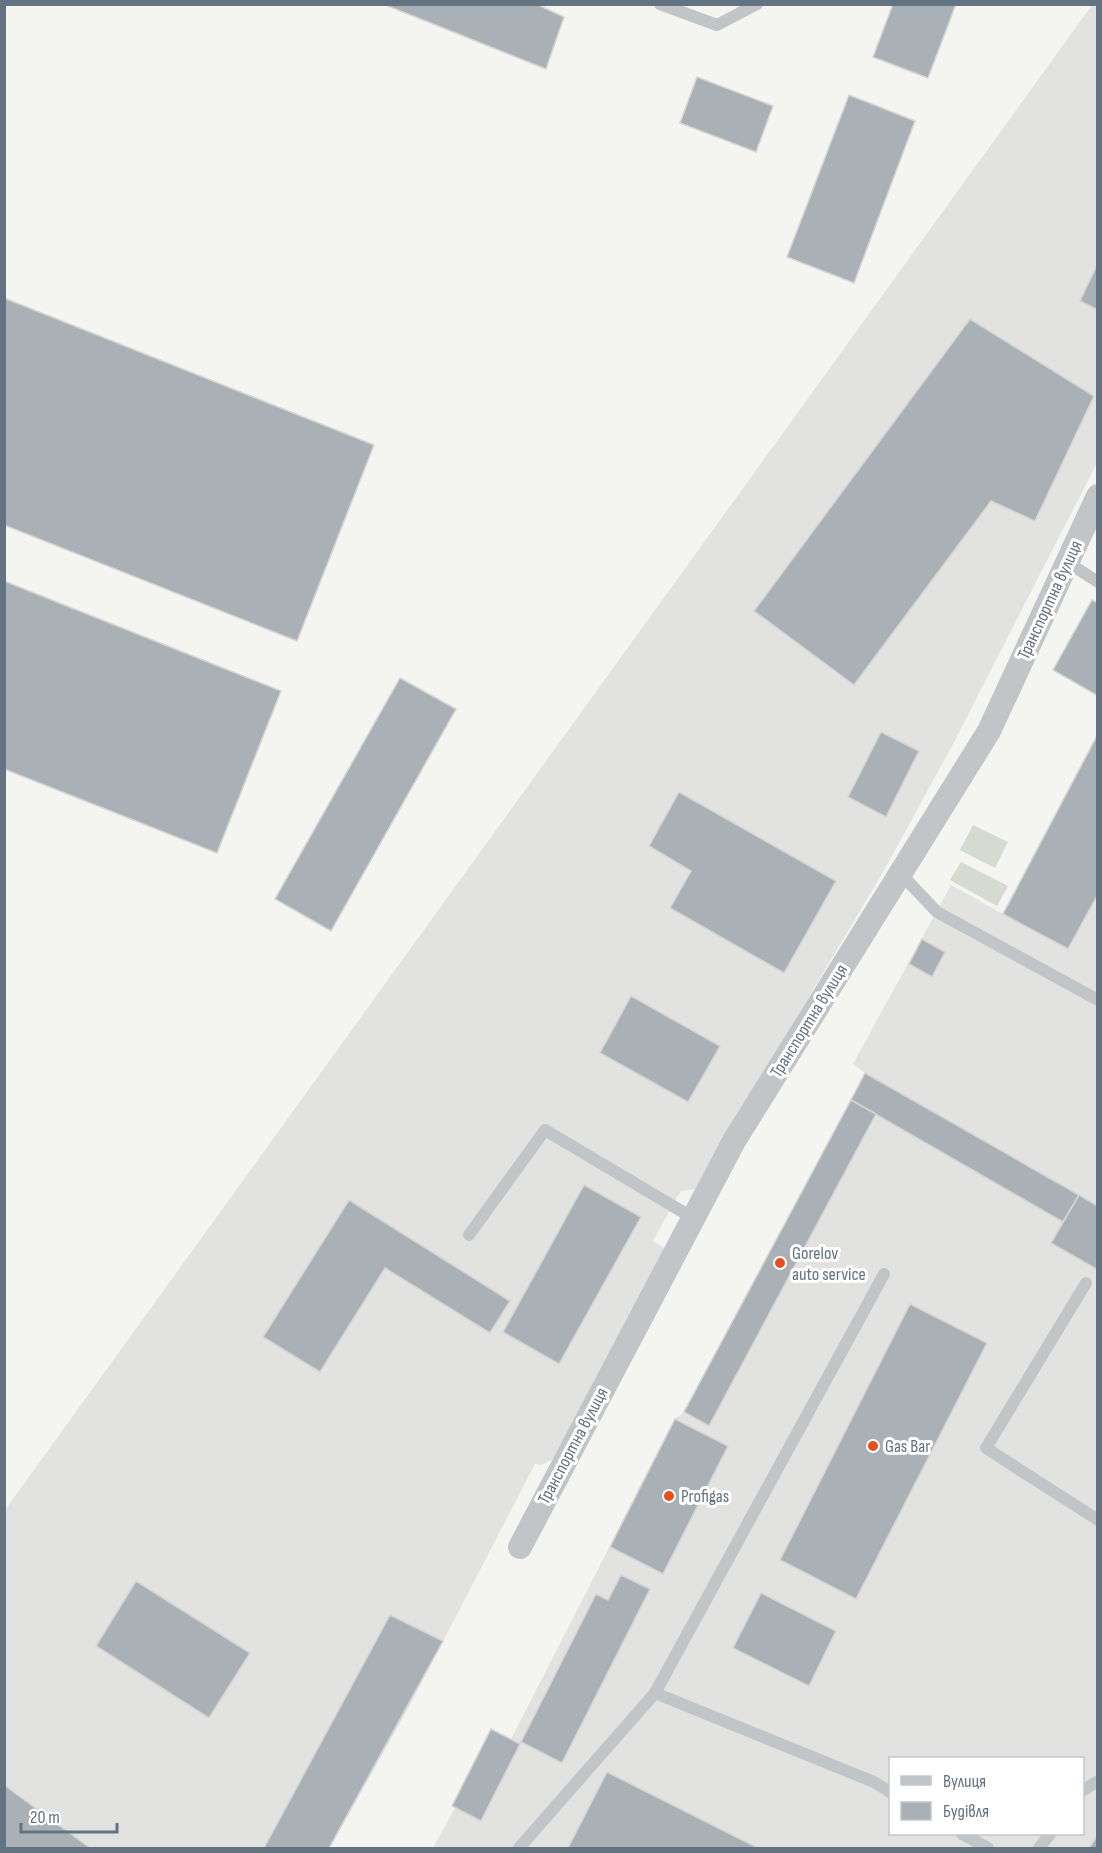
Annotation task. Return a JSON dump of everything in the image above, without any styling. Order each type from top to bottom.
[{"type":"street","name":"Транспортна вулиця","points":[[520,1547],[734,1141],[989,731],[1098,496]]},
{"type":"lane","points":[[660,4],[717,25],[757,4]]},
{"type":"lane","points":[[1067,562],[1098,582]]},
{"type":"lane","points":[[901,874],[936,912],[1098,1000]]},
{"type":"lane","points":[[469,1235],[545,1130],[693,1218]]},
{"type":"lane","points":[[519,1848],[655,1693],[884,1274]]},
{"type":"lane","points":[[1086,1283],[986,1448],[1098,1520]]},
{"type":"lane","points":[[655,1693],[874,1782],[889,1791]]},
{"type":"lane","points":[[1084,1790],[1098,1781]]},
{"type":"lane","points":[[965,1835],[988,1848]]},
{"type":"lane","points":[[1039,1848],[1049,1835]]},
{"type":"shaded area","points":[[1092,5],[1097,5],[1097,463],[953,744],[883,872],[695,1189],[681,1191],[675,1201],[653,1241],[666,1249],[553,1459],[541,1465],[535,1464],[411,1703],[330,1848],[5,1848],[5,1510]]},
{"type":"shaded area","points":[[1097,734],[1097,1848],[433,1848],[455,1808],[511,1739],[675,1419],[684,1412],[865,1073],[853,1064],[951,885],[1003,914]]},
{"type":"shaded area","points":[[973,825],[1008,842],[995,868],[960,850]]},
{"type":"shaded area","points":[[961,862],[1008,886],[997,906],[950,880]]},
{"type":"building","points":[[383,4],[536,4],[564,17],[546,69]]},
{"type":"building","points":[[893,4],[956,4],[928,78],[873,57]]},
{"type":"building","points":[[697,77],[773,106],[756,152],[680,123]]},
{"type":"building","points":[[849,95],[915,121],[854,283],[787,257]]},
{"type":"building","points":[[1098,263],[1098,310],[1080,301]]},
{"type":"building","points":[[4,298],[374,445],[297,641],[4,525]]},
{"type":"building","points":[[970,319],[1094,396],[1035,521],[991,501],[854,685],[754,611]]},
{"type":"building","points":[[4,581],[281,691],[217,853],[4,769]]},
{"type":"building","points":[[1092,600],[1098,603],[1098,696],[1053,670]]},
{"type":"building","points":[[400,678],[456,709],[331,931],[275,899]]},
{"type":"building","points":[[881,732],[919,751],[886,817],[848,797]]},
{"type":"building","points":[[1098,734],[1098,894],[1068,949],[1003,914]]},
{"type":"building","points":[[679,792],[836,881],[784,973],[670,908],[691,871],[649,846]]},
{"type":"building","points":[[922,939],[945,952],[932,977],[909,964]]},
{"type":"building","points":[[631,996],[720,1046],[688,1102],[600,1053]]},
{"type":"building","points":[[865,1073],[1079,1195],[1063,1222],[851,1100]]},
{"type":"building","name":"Gorelov auto service","points":[[851,1100],[876,1114],[709,1426],[684,1412]]},
{"type":"building","points":[[584,1185],[641,1217],[559,1364],[503,1332]]},
{"type":"building","points":[[1079,1195],[1098,1206],[1098,1270],[1051,1243]]},
{"type":"building","points":[[349,1200],[510,1301],[490,1333],[385,1268],[320,1372],[263,1337]]},
{"type":"building","points":[[910,1304],[987,1343],[856,1599],[780,1560]]},
{"type":"building","name":"Profigas","points":[[675,1419],[728,1446],[663,1574],[610,1547]]},
{"type":"building","points":[[621,1575],[650,1589],[562,1763],[521,1742],[596,1594],[608,1600]]},
{"type":"building","points":[[136,1581],[250,1653],[209,1718],[96,1646]]},
{"type":"building","points":[[761,1593],[836,1631],[809,1686],[733,1648]]},
{"type":"building","points":[[390,1615],[443,1641],[329,1848],[264,1848]]},
{"type":"building","points":[[491,1729],[520,1744],[481,1821],[452,1806]]},
{"type":"building","points":[[607,1772],[758,1848],[568,1848]]},
{"type":"building","points":[[4,1785],[90,1848],[4,1848]]},
{"type":"building","points":[[1098,1835],[1098,1848],[1089,1848]]},
{"type":"place","name":"Gorelov auto service","points":[[780,1263]]},
{"type":"place","name":"Gas Bar","points":[[873,1446]]},
{"type":"place","name":"Profigas","points":[[669,1496]]}]
